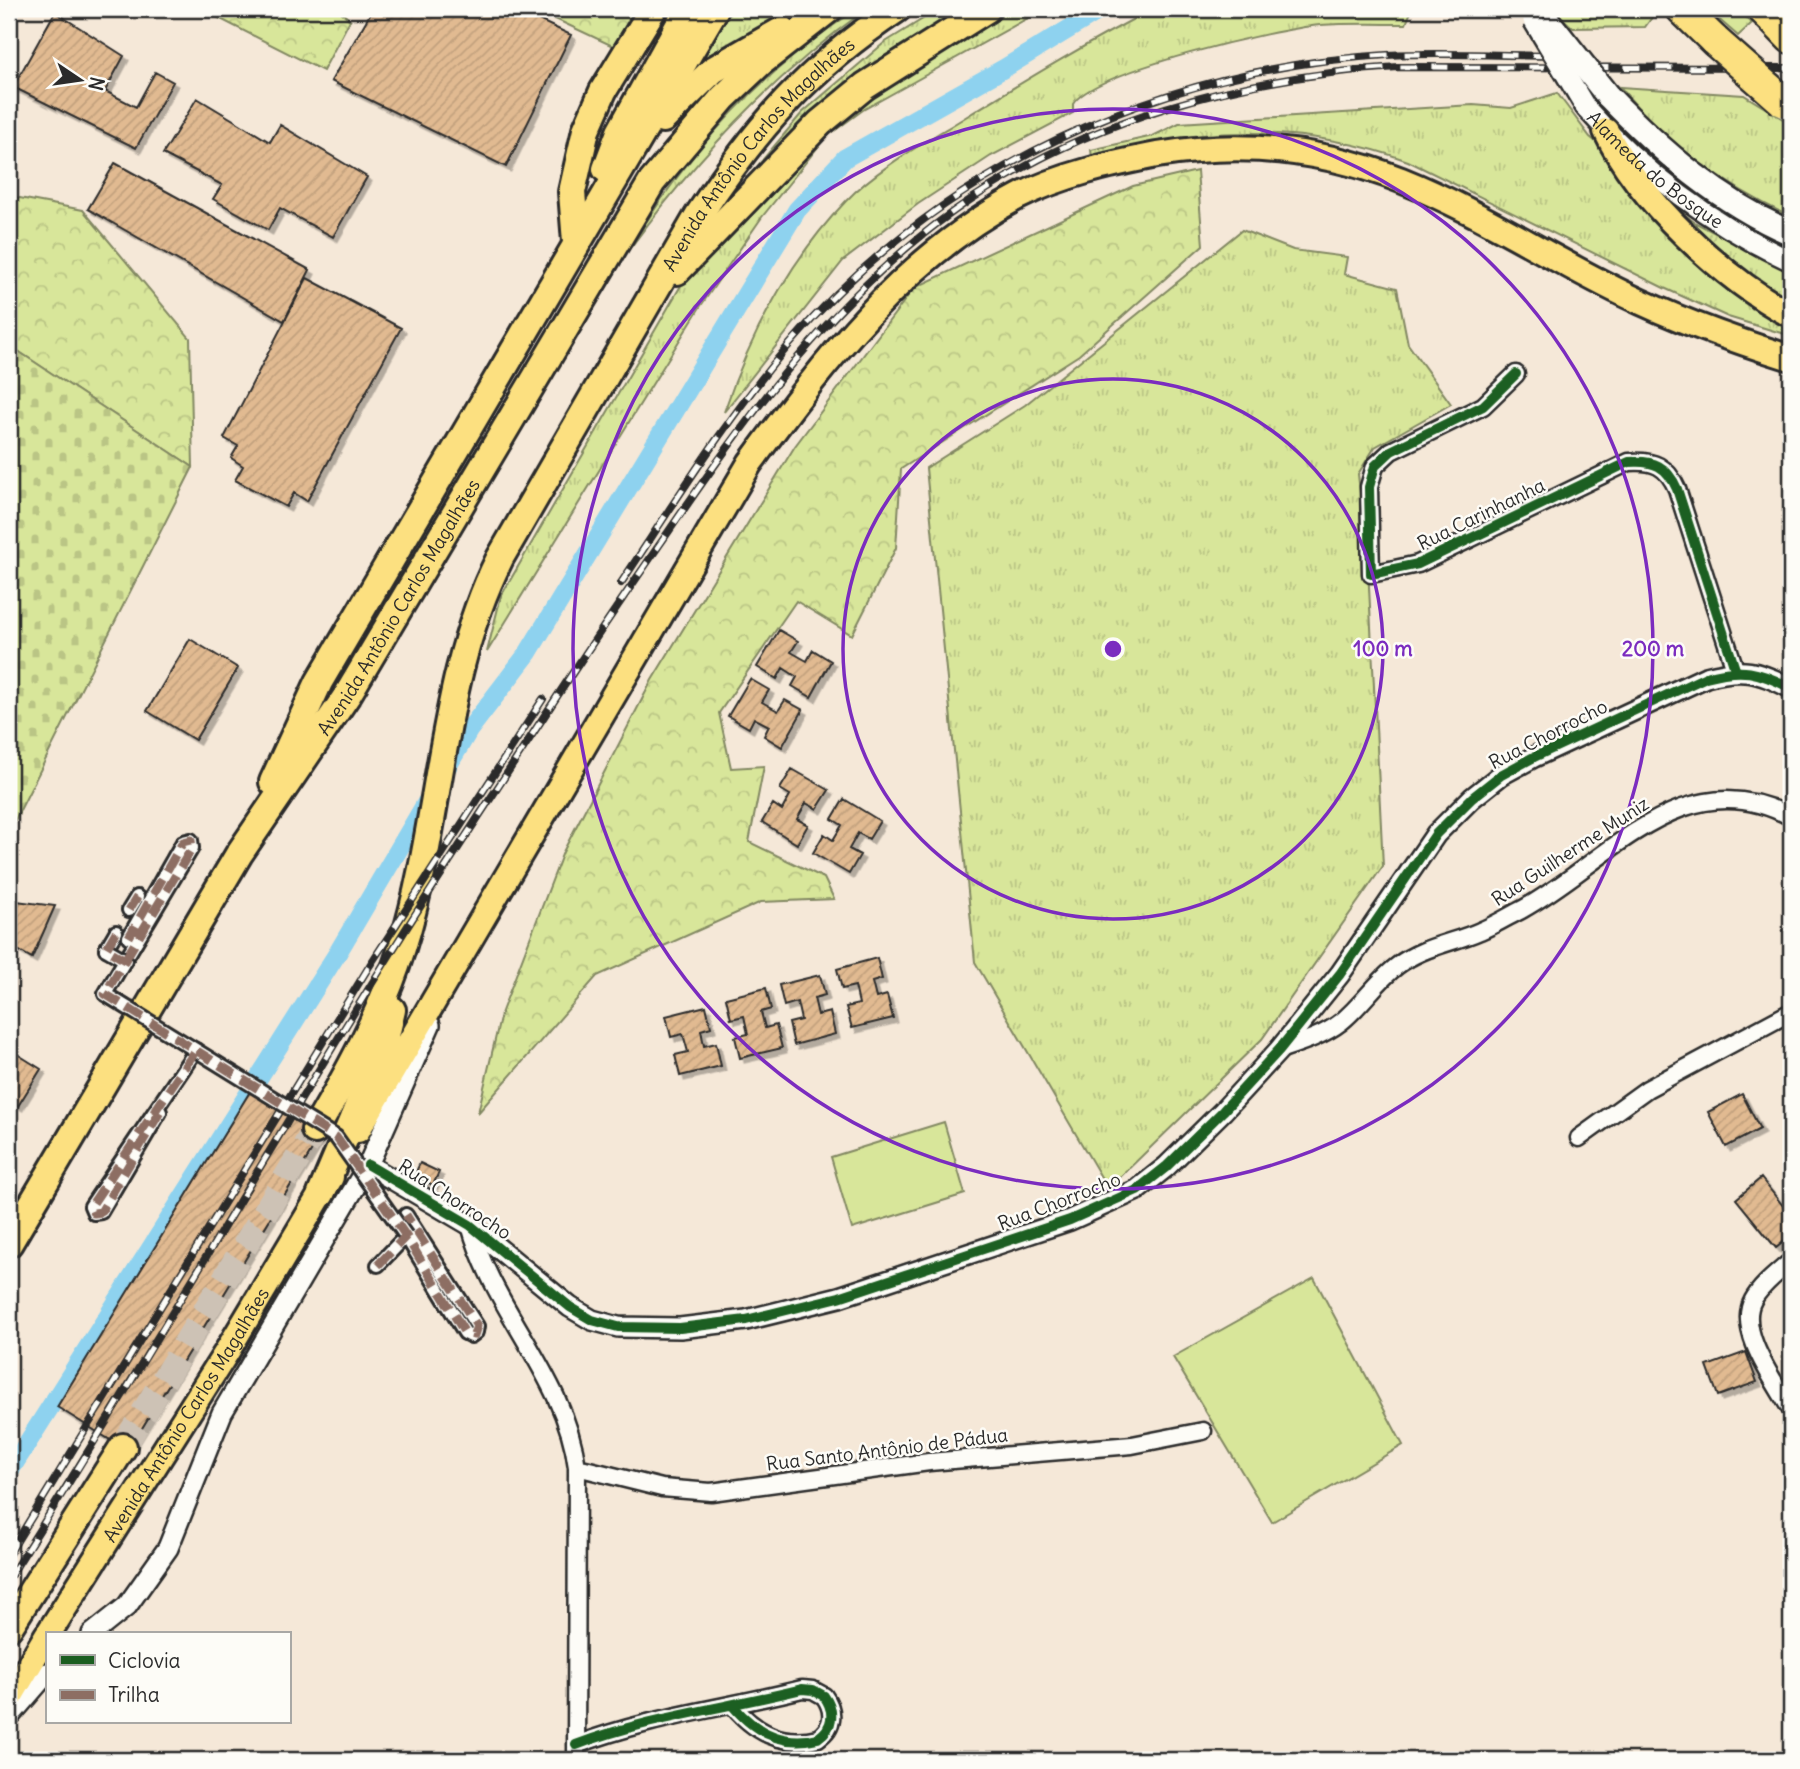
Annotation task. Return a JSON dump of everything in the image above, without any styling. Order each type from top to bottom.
[{"type":"highway","points":[[584,227],[572,192],[586,130],[603,91],[653,9]]},
{"type":"highway","points":[[584,227],[620,132],[688,9]]},
{"type":"highway","points":[[239,854],[320,682],[584,227],[715,9]]},
{"type":"highway","points":[[584,227],[651,134],[684,95],[713,70],[827,9]]},
{"type":"highway","name":"Avenida Antônio Carlos Magalhães","points":[[10,1240],[239,854],[348,694],[652,182],[723,98],[760,63],[827,9]]},
{"type":"highway","name":"Avenida Antônio Carlos Magalhães","points":[[315,1130],[366,1039],[403,947],[460,672],[483,591],[698,216],[765,123],[819,66],[897,9]]},
{"type":"highway","points":[[648,302],[820,123],[865,86],[987,9]]},
{"type":"highway","points":[[1682,9],[1787,104]]},
{"type":"highway","points":[[1763,9],[1791,38]]},
{"type":"highway","points":[[321,1194],[383,1048],[403,947]]},
{"type":"highway","name":"Avenida Antônio Carlos Magalhães","points":[[9,1627],[122,1447]]},
{"type":"main road","points":[[1538,16],[1607,95],[1665,153],[1725,197],[1791,233]]},
{"type":"main road","points":[[1606,131],[1614,148],[1647,194],[1693,241],[1762,300],[1791,315]]},
{"type":"main road","name":"Avenida Antônio Carlos Magalhães","points":[[50,1632],[226,1353],[750,463],[809,383],[862,322],[934,253],[1020,196],[1106,166],[1182,151],[1224,147],[1262,149],[1348,163],[1402,181],[1445,200],[1677,319],[1791,358]]},
{"type":"main road","name":"Avenida Antônio Carlos Magalhães","points":[[9,1699],[46,1638]]},
{"type":"street","name":"Alameda do Bosque","points":[[1538,16],[1586,108],[1606,131],[1684,197],[1733,230],[1791,261]]},
{"type":"street","name":"Rua Carinhanha","points":[[1516,374],[1483,406],[1391,452],[1375,466],[1369,487],[1371,574],[1418,564],[1629,462],[1653,463],[1670,474],[1677,489],[1735,669]]},
{"type":"street","points":[[1735,669],[1763,675],[1791,688]]},
{"type":"street","name":"Rua Chorrocho","points":[[368,1165],[470,1225],[570,1307],[592,1320],[618,1326],[680,1328],[746,1320],[839,1297],[1108,1205],[1138,1190],[1166,1167],[1279,1051],[1340,974],[1436,834],[1472,798],[1501,775],[1534,757],[1706,677],[1735,669]]},
{"type":"street","name":"Rua Guilherme Muniz","points":[[1279,1051],[1321,1034],[1340,1022],[1397,966],[1415,955],[1481,931],[1527,907],[1655,819],[1683,806],[1726,800],[1759,804],[1791,817]]},
{"type":"street","points":[[129,937],[183,842],[191,840],[192,848],[105,994],[336,1137],[406,1236],[466,1333],[474,1335],[477,1326],[406,1214]]},
{"type":"street","points":[[129,910],[137,897]]},
{"type":"street","points":[[116,932],[106,949],[125,960]]},
{"type":"street","points":[[94,1632],[127,1606],[156,1569],[181,1521],[222,1413],[368,1165],[462,951]]},
{"type":"street","points":[[1579,1138],[1647,1089],[1791,1012]]},
{"type":"street","points":[[160,1112],[102,1212],[94,1213],[92,1206],[196,1050]]},
{"type":"street","points":[[470,1225],[490,1280],[565,1413],[577,1468],[576,1753],[629,1726],[733,1706],[802,1689],[813,1690],[824,1696],[832,1717],[828,1730],[818,1738],[778,1739],[749,1725],[733,1706]]},
{"type":"street","points":[[378,1265],[406,1236]]},
{"type":"street","points":[[1791,1261],[1753,1300],[1748,1316],[1750,1332],[1758,1352],[1791,1410]]},
{"type":"street","name":"Rua Santo Antônio de Pádua","points":[[577,1468],[662,1488],[711,1492],[929,1462],[1132,1446],[1203,1431]]},
{"type":"street","points":[[9,1717],[46,1674]]},
{"type":"green space","points":[[201,9],[338,9],[350,20],[323,71]]},
{"type":"green space","points":[[534,9],[640,9],[617,48]]},
{"type":"green space","points":[[729,9],[793,9],[688,74]]},
{"type":"green space","points":[[857,9],[867,9],[801,61],[740,118],[683,181],[631,247],[677,177],[730,114],[790,59]]},
{"type":"green space","points":[[939,9],[1044,9],[863,110],[826,137],[762,217],[700,307],[487,652],[501,596],[734,194],[802,113],[884,43]]},
{"type":"green space","points":[[1153,9],[1412,9],[1406,24],[1320,25],[1266,34],[1149,66],[1114,78],[1088,91],[1073,104],[1073,113],[991,156],[918,204],[843,261],[724,412],[746,355],[774,300],[807,248],[858,189],[902,156],[987,104]]},
{"type":"green space","points":[[1553,9],[1651,9],[1655,13],[1645,27],[1573,28]]},
{"type":"green space","points":[[1707,9],[1737,9],[1752,23],[1738,36]]},
{"type":"green space","points":[[1620,87],[1744,95],[1791,124],[1791,217],[1766,205],[1698,162],[1657,127]]},
{"type":"green space","points":[[1557,93],[1590,137],[1694,222],[1791,273],[1791,336],[1728,317],[1408,161],[1358,146],[1281,134],[1229,133],[1175,139],[1092,157],[1091,150],[1153,136],[1179,123],[1473,105],[1511,108]]},
{"type":"green space","points":[[1197,171],[1203,245],[1079,355],[901,469],[896,548],[852,635],[796,601],[719,713],[731,768],[764,766],[749,842],[824,878],[834,899],[761,902],[597,976],[478,1113],[501,1014],[563,852],[652,680],[795,446],[914,288],[1133,186]]},
{"type":"green space","points":[[9,196],[83,210],[190,338],[193,467],[9,345]]},
{"type":"green space","points":[[1242,230],[1293,250],[1347,257],[1344,274],[1397,288],[1408,344],[1451,404],[1375,447],[1358,474],[1368,567],[1383,866],[1262,1039],[1108,1189],[975,962],[926,468],[1025,405]]},
{"type":"green space","points":[[9,345],[193,467],[9,832]]},
{"type":"green space","points":[[944,1122],[965,1194],[852,1229],[831,1157]]},
{"type":"green space","points":[[1314,1278],[1403,1445],[1272,1522],[1173,1357]]},
{"type":"building","points":[[373,9],[515,9],[571,35],[506,167],[331,81]]},
{"type":"building","points":[[55,12],[124,56],[105,91],[136,107],[155,72],[173,82],[136,148],[13,87]]},
{"type":"building","points":[[197,98],[270,142],[280,125],[367,177],[333,237],[280,208],[268,230],[213,199],[222,185],[163,154]]},
{"type":"building","points":[[115,163],[310,270],[284,321],[88,209]]},
{"type":"building","points":[[307,278],[401,328],[307,501],[294,493],[286,507],[235,480],[243,466],[231,458],[238,446],[224,438]]},
{"type":"building","points":[[779,630],[798,641],[791,652],[807,661],[813,650],[831,661],[811,697],[792,686],[797,677],[783,668],[777,679],[757,667]]},
{"type":"building","points":[[190,639],[238,668],[195,740],[147,711]]},
{"type":"building","points":[[750,679],[769,690],[762,702],[778,711],[785,700],[803,710],[782,747],[764,736],[769,726],[754,718],[749,728],[728,716]]},
{"type":"building","points":[[792,769],[829,790],[817,809],[806,803],[797,819],[808,825],[797,844],[762,822],[773,804],[782,810],[790,795],[780,789]]},
{"type":"building","points":[[844,799],[880,821],[869,839],[858,833],[849,849],[860,855],[849,874],[813,853],[824,834],[833,840],[842,825],[832,819]]},
{"type":"building","points":[[9,900],[55,906],[32,958],[9,945]]},
{"type":"building","points":[[877,958],[882,979],[872,982],[876,998],[887,995],[893,1018],[852,1028],[846,1007],[859,1004],[855,986],[842,989],[837,969]]},
{"type":"building","points":[[820,975],[825,995],[814,998],[818,1015],[830,1012],[835,1034],[794,1045],[789,1023],[801,1020],[797,1002],[784,1006],[779,985]]},
{"type":"building","points":[[766,988],[771,1009],[761,1012],[765,1028],[776,1025],[782,1048],[740,1058],[735,1037],[748,1034],[744,1016],[731,1019],[726,998]]},
{"type":"building","points":[[706,1006],[711,1027],[701,1030],[704,1046],[716,1043],[721,1066],[680,1076],[675,1055],[688,1052],[683,1034],[671,1037],[666,1016]]},
{"type":"building","points":[[9,1049],[41,1069],[18,1106],[9,1100]]},
{"type":"building","points":[[251,1090],[322,1134],[128,1451],[57,1407]]},
{"type":"building","points":[[1742,1094],[1760,1129],[1726,1147],[1708,1112]]},
{"type":"building","points":[[420,1163],[439,1172],[433,1185],[414,1176]]},
{"type":"building","points":[[1761,1178],[1791,1216],[1791,1236],[1776,1248],[1736,1199]]},
{"type":"building","points":[[1746,1352],[1757,1382],[1718,1396],[1707,1366]]},
{"type":"waterway","points":[[9,1472],[337,954],[469,730],[528,653],[797,210],[845,158],[1003,69],[1102,9]]},
{"type":"tunnel","points":[[123,1447],[315,1130]]},
{"type":"railway","points":[[621,583],[722,431],[789,345],[848,283],[914,227],[984,179],[1058,139],[1137,106],[1218,81],[1302,64],[1387,55],[1574,56]]},
{"type":"railway","points":[[9,1578],[399,940],[605,624],[763,400],[833,318],[911,244],[954,211],[1004,179],[1056,151],[1110,127],[1223,92],[1281,80],[1398,67],[1791,68]]},
{"type":"railway","points":[[9,1554],[370,965],[543,699]]},
{"type":"marked path","points":[[125,960],[192,848],[191,840],[183,842],[129,937]]},
{"type":"marked path","points":[[129,910],[137,897]]},
{"type":"marked path","points":[[116,932],[106,949],[125,960],[105,994],[336,1137],[406,1236],[465,1333],[474,1335],[477,1326],[406,1215]]},
{"type":"marked path","points":[[160,1112],[101,1212],[94,1213],[91,1206],[196,1050]]},
{"type":"marked path","points":[[378,1265],[406,1236]]},
{"type":"cycle path","points":[[1516,374],[1483,406],[1391,451],[1375,466],[1369,487],[1371,574],[1418,564],[1629,462],[1646,462],[1664,470],[1677,489],[1735,669]]},
{"type":"cycle path","points":[[368,1165],[470,1225],[570,1307],[592,1320],[618,1327],[680,1328],[746,1320],[839,1297],[1070,1220],[1137,1190],[1166,1167],[1223,1111],[1279,1050],[1340,974],[1436,834],[1472,798],[1501,775],[1706,677],[1730,672],[1750,672],[1791,688]]},
{"type":"cycle path","points":[[576,1745],[631,1727],[802,1689],[813,1690],[824,1696],[830,1707],[831,1718],[827,1729],[818,1738],[781,1739],[760,1730],[733,1706]]}]
